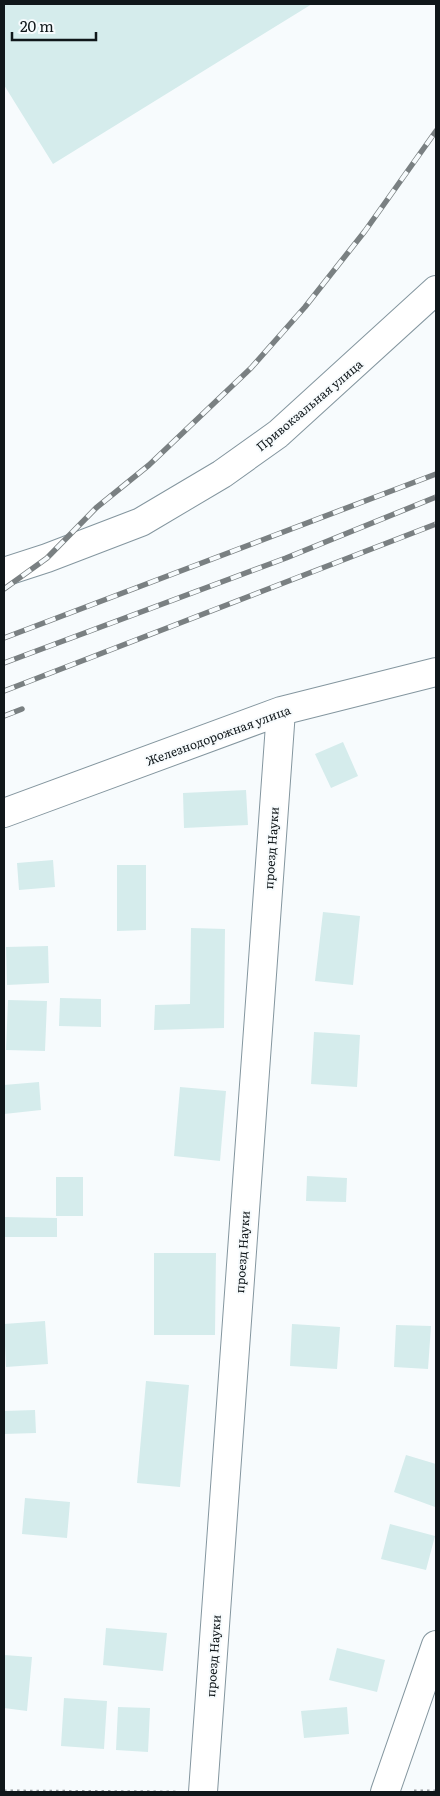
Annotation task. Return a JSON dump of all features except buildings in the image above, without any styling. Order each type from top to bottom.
[{"type":"street","name":"Привокзальная улица","points":[[4,572],[47,558],[141,522],[222,474],[278,434],[436,290]]},
{"type":"street","name":"Железнодорожная улица","points":[[4,812],[281,711],[436,672]]},
{"type":"street","name":"проезд Науки","points":[[203,1792],[281,711]]},
{"type":"street","points":[[385,1792],[436,1645]]},
{"type":"path","points":[[4,1790],[203,1792]]},
{"type":"railway","points":[[4,589],[47,558],[96,508],[149,465],[251,368],[305,307],[365,231],[436,131]]},
{"type":"railway","points":[[4,638],[436,474]]},
{"type":"railway","points":[[4,663],[286,558],[436,497]]},
{"type":"railway","points":[[4,691],[436,524]]},
{"type":"railway","points":[[4,716],[22,709]]}]
